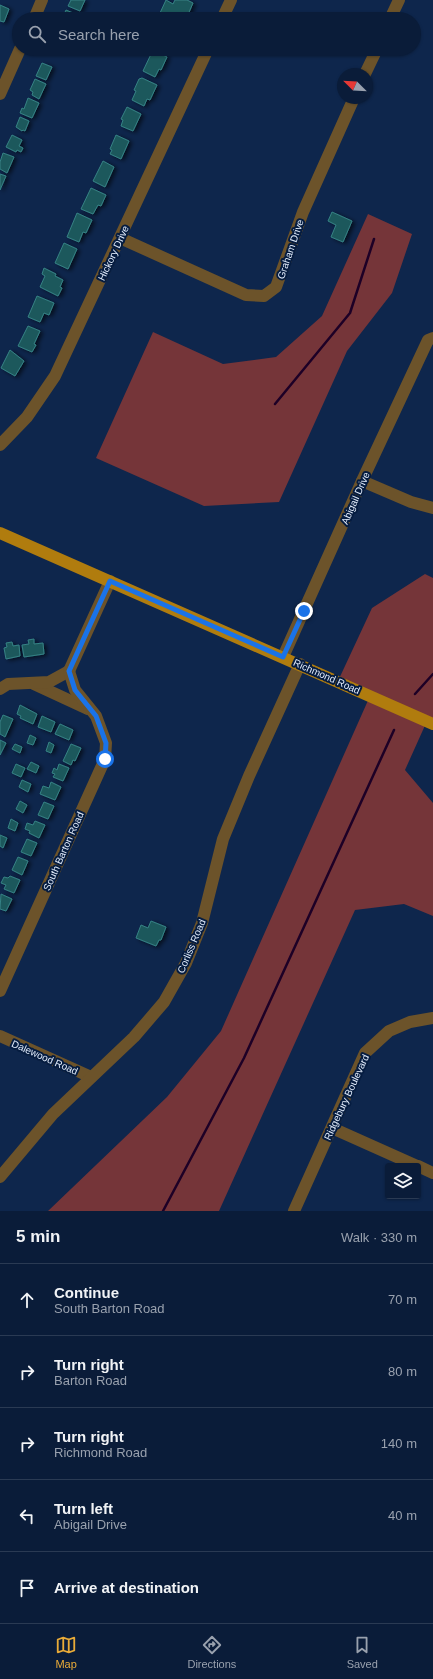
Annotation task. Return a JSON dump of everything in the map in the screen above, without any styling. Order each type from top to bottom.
[{"type":"main road","name":"Richmond Road","points":[[0,533],[300,664],[433,724]]},
{"type":"street","points":[[37,12],[42,0]]},
{"type":"street","points":[[225,12],[231,0]]},
{"type":"street","points":[[393,12],[399,0]]},
{"type":"street","points":[[0,94],[17,56]]},
{"type":"street","name":"Hickory Drive","points":[[0,445],[27,417],[55,376],[205,56]]},
{"type":"street","points":[[368,68],[374,56]]},
{"type":"street","name":"Graham Drive","points":[[120,238],[246,296],[264,296],[276,287],[303,212],[351,104]]},
{"type":"street","name":"Abigail Drive","points":[[283,657],[362,481],[431,339]]},
{"type":"street","points":[[362,481],[411,502],[433,508]]},
{"type":"street","points":[[0,689],[8,684],[49,682],[69,671],[110,581]]},
{"type":"street","name":"Corliss Road","points":[[0,1177],[52,1114],[134,1037],[164,1002],[186,963],[202,923],[223,839],[249,776],[300,664]]},
{"type":"street","name":"South Barton Road","points":[[0,991],[105,759],[106,743],[96,716],[75,690],[69,671]]},
{"type":"street","points":[[30,683],[91,710]]},
{"type":"street","name":"Ridgebury Boulevard","points":[[294,1211],[365,1053],[389,1031],[410,1022],[433,1018]]},
{"type":"street","name":"Dalewood Road","points":[[0,1036],[91,1077]]},
{"type":"street","points":[[332,1128],[411,1163]]},
{"type":"street","points":[[421,1167],[433,1173]]},
{"type":"shaded area","points":[[368,214],[412,234],[392,293],[347,351],[279,502],[204,506],[96,458],[153,332],[223,364],[276,357],[322,316]]},
{"type":"shaded area","points":[[425,574],[433,578],[433,724],[427,721],[405,770],[433,803],[433,916],[404,904],[355,910],[219,1211],[48,1211],[167,1097],[221,1031],[370,696],[338,681],[372,608]]},
{"type":"building","points":[[71,0],[85,0],[80,11],[68,6]]},
{"type":"building","points":[[166,0],[173,4],[175,0],[187,0],[193,3],[189,12],[160,12]]},
{"type":"building","points":[[0,5],[9,9],[4,22],[0,21]]},
{"type":"building","points":[[150,56],[167,57],[161,70],[159,69],[155,77],[143,71]]},
{"type":"building","points":[[42,63],[52,67],[46,80],[36,76]]},
{"type":"building","points":[[142,78],[157,85],[150,100],[147,99],[144,106],[132,100],[136,91],[134,90],[139,79]]},
{"type":"building","points":[[35,79],[46,84],[39,99],[32,95],[33,92],[30,90]]},
{"type":"building","points":[[28,98],[39,103],[32,118],[20,113],[22,108],[24,109]]},
{"type":"building","points":[[127,107],[141,114],[133,131],[121,126],[123,120],[121,119]]},
{"type":"building","points":[[20,117],[29,121],[25,131],[22,131],[16,127]]},
{"type":"building","points":[[12,135],[22,140],[19,146],[23,148],[21,152],[17,150],[16,152],[6,147]]},
{"type":"building","points":[[116,135],[129,141],[121,159],[110,154],[112,150],[110,149]]},
{"type":"building","points":[[3,153],[14,157],[7,173],[0,169],[0,162]]},
{"type":"building","points":[[103,161],[114,167],[105,187],[93,181]]},
{"type":"building","points":[[0,174],[6,176],[0,190]]},
{"type":"building","points":[[91,188],[106,195],[101,206],[98,205],[93,214],[81,209]]},
{"type":"building","points":[[332,212],[352,221],[343,242],[331,237],[336,225],[328,221]]},
{"type":"building","points":[[77,213],[92,220],[86,233],[83,232],[79,242],[67,237]]},
{"type":"building","points":[[64,243],[77,249],[68,269],[55,263]]},
{"type":"building","points":[[44,268],[56,274],[55,276],[63,280],[60,287],[62,288],[58,296],[40,287],[45,276],[42,274]]},
{"type":"building","points":[[37,296],[54,303],[49,315],[44,313],[40,322],[28,317]]},
{"type":"building","points":[[28,326],[40,331],[34,344],[36,345],[32,352],[18,346]]},
{"type":"building","points":[[10,350],[24,361],[15,376],[1,368]]},
{"type":"building","points":[[34,639],[34,644],[43,643],[44,654],[24,657],[22,645],[29,644],[28,640]]},
{"type":"building","points":[[12,642],[13,646],[19,645],[20,656],[6,659],[4,648],[7,647],[6,643]]},
{"type":"building","points":[[20,705],[37,714],[33,724],[20,718],[21,716],[17,714]]},
{"type":"building","points":[[3,715],[13,719],[5,737],[0,734],[0,722]]},
{"type":"building","points":[[42,716],[55,722],[51,732],[38,727]]},
{"type":"building","points":[[60,724],[73,730],[69,740],[55,734]]},
{"type":"building","points":[[30,735],[36,738],[33,745],[27,743]]},
{"type":"building","points":[[0,740],[6,743],[0,755]]},
{"type":"building","points":[[49,742],[54,745],[51,753],[46,751]]},
{"type":"building","points":[[15,744],[22,747],[20,753],[12,749]]},
{"type":"building","points":[[71,744],[81,748],[75,761],[73,760],[71,765],[63,761]]},
{"type":"building","points":[[31,762],[39,766],[36,773],[27,769]]},
{"type":"building","points":[[16,764],[25,768],[21,777],[12,773]]},
{"type":"building","points":[[59,764],[69,768],[63,781],[53,777],[55,774],[52,773],[54,768],[57,770]]},
{"type":"building","points":[[22,780],[31,784],[28,792],[19,787]]},
{"type":"building","points":[[51,782],[61,787],[55,800],[40,794],[43,786],[49,788]]},
{"type":"building","points":[[20,801],[27,805],[23,813],[16,809]]},
{"type":"building","points":[[44,802],[54,806],[48,819],[38,815]]},
{"type":"building","points":[[11,819],[18,823],[15,831],[8,828]]},
{"type":"building","points":[[35,821],[45,825],[39,838],[29,833],[30,831],[25,829],[27,823],[33,825]]},
{"type":"building","points":[[0,835],[7,838],[3,848],[0,846]]},
{"type":"building","points":[[27,839],[37,843],[31,856],[21,852]]},
{"type":"building","points":[[18,857],[28,861],[22,875],[12,870]]},
{"type":"building","points":[[10,876],[20,880],[14,893],[4,889],[6,885],[1,883],[4,877],[8,878]]},
{"type":"building","points":[[1,894],[12,899],[6,911],[0,909]]},
{"type":"building","points":[[151,921],[166,927],[161,940],[159,940],[156,946],[136,938],[141,925],[148,928]]},
{"type":"waterway","points":[[275,404],[350,313],[374,239]]},
{"type":"waterway","points":[[415,694],[433,674]]},
{"type":"waterway","points":[[163,1211],[244,1058],[394,730]]},
{"type":"route","points":[[105,759],[106,743],[96,716],[75,690],[69,671],[110,581],[120,584],[283,657],[304,611]]}]
